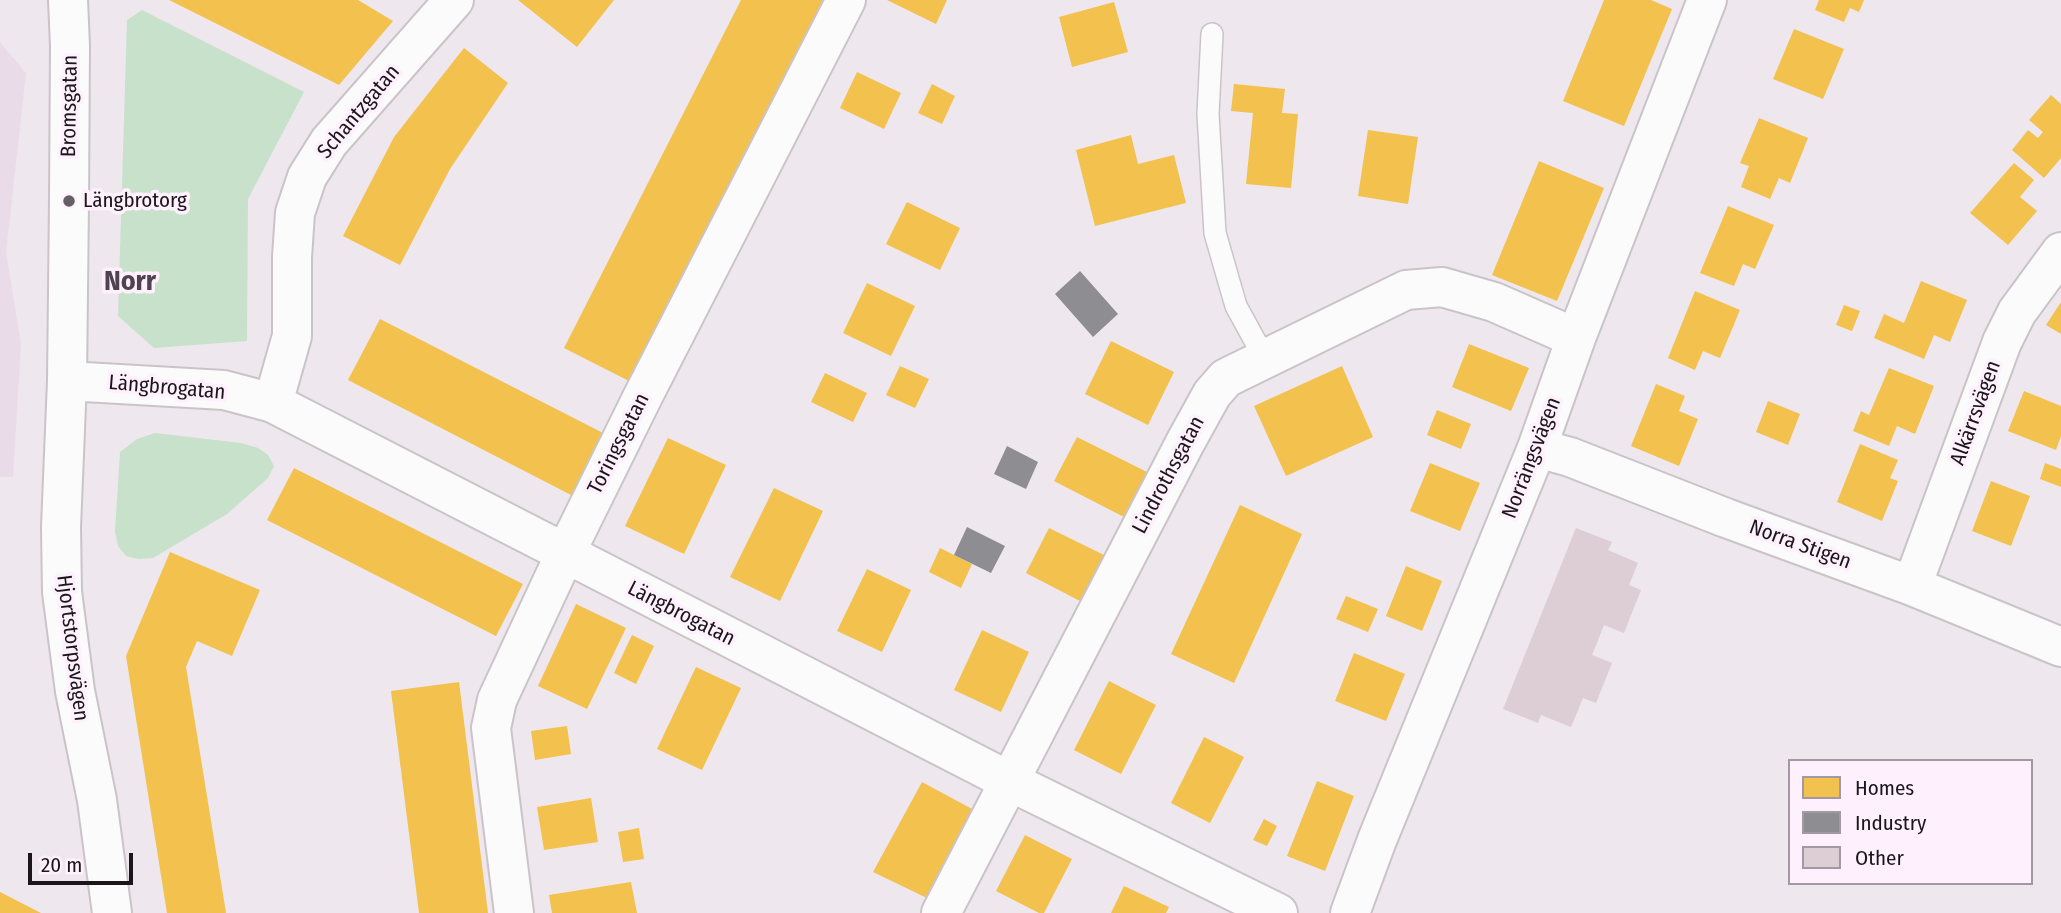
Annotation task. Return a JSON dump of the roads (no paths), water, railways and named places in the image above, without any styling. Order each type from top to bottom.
[{"type":"street","name":"Bromsgatan","points":[[67,381],[70,58],[68,0]]},
{"type":"street","name":"Schantzgatan","points":[[273,403],[292,335],[295,213],[307,177],[329,142],[454,0]]},
{"type":"street","name":"Toringsgatan","points":[[514,913],[491,728],[497,700],[649,383],[846,0]]},
{"type":"street","name":"Norrängsvägen","points":[[1350,913],[1537,447],[1576,338],[1707,0]]},
{"type":"street","name":"Alkärrsvägen","points":[[1912,586],[2002,342],[2017,312],[2061,252]]},
{"type":"street","name":"Lindrothsgatan","points":[[941,913],[1212,394],[1226,378],[1406,290],[1442,287],[1493,302],[1576,338]]},
{"type":"street","name":"Längbrogatan","points":[[67,381],[224,390],[273,403],[1011,782],[1278,913]]},
{"type":"street","name":"Hjortstorpsvägen","points":[[67,381],[61,527],[62,592],[75,691],[97,800],[112,913]]},
{"type":"street","name":"Norra Stigen","points":[[1537,447],[1912,586],[2061,647]]},
{"type":"lane","points":[[1212,34],[1208,114],[1215,233],[1236,306],[1265,359]]},
{"type":"place","name":"Längbrotorg","points":[[69,201]]},
{"type":"district","name":"Norr","points":[[130,282]]}]
